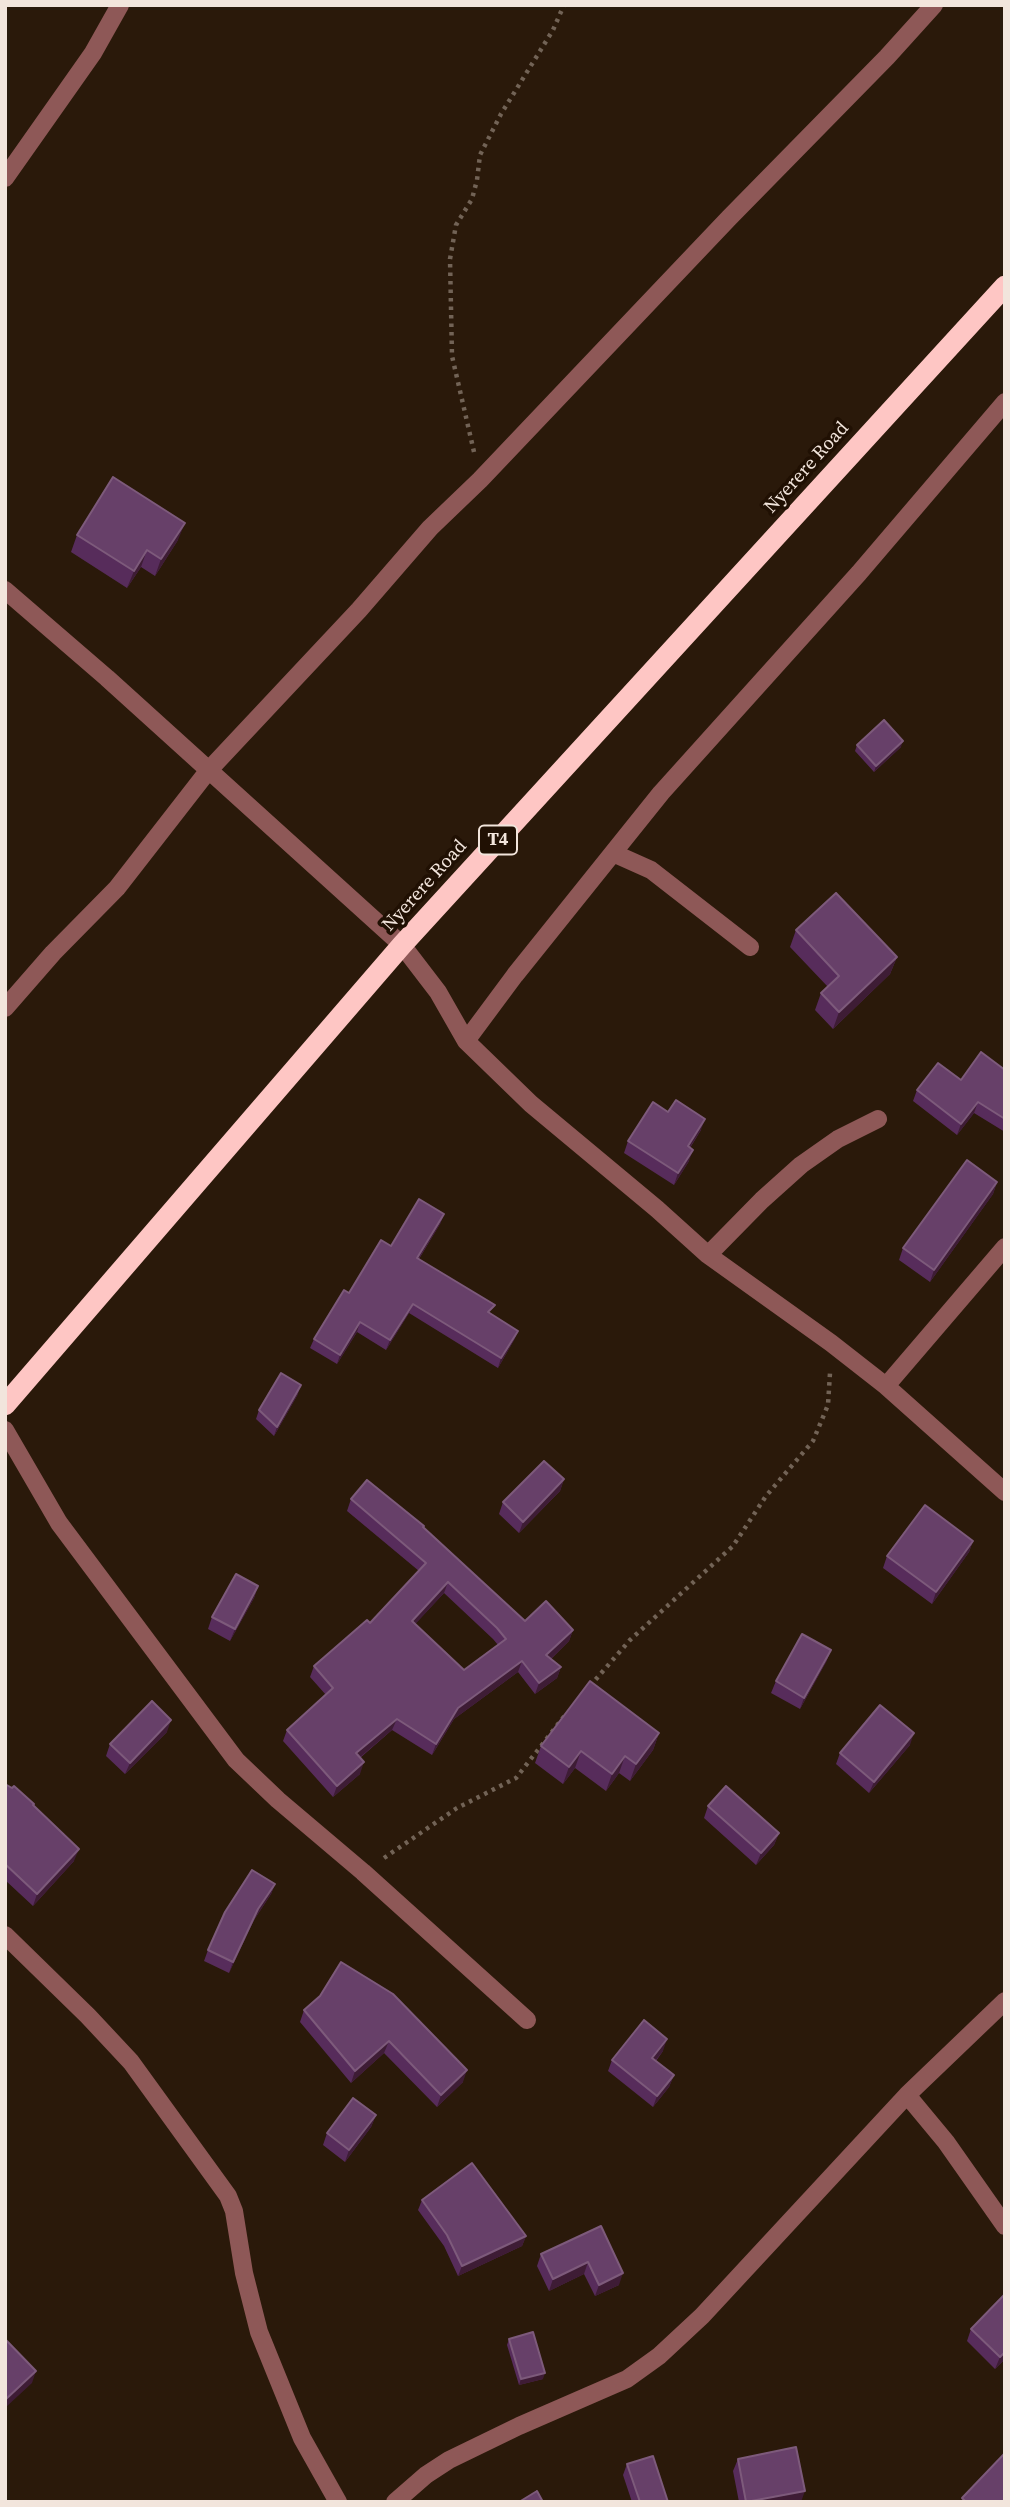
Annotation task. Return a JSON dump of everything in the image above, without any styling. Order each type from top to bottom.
[{"type":"highway","name":"Nyerere Road","points":[[5,1405],[402,945],[1005,286]]},
{"type":"street","points":[[5,178],[93,53],[120,5]]},
{"type":"street","points":[[5,1008],[53,953],[117,888],[208,771],[359,610],[430,528],[480,480],[934,5]]},
{"type":"street","points":[[466,1041],[515,975],[661,793],[859,573],[967,450],[1005,402]]},
{"type":"street","points":[[5,590],[402,945],[438,992],[466,1041],[531,1104],[708,1255],[886,1386],[1005,1492]]},
{"type":"street","points":[[613,853],[652,870],[750,947]]},
{"type":"street","points":[[708,1255],[801,1165],[838,1139],[878,1119]]},
{"type":"street","points":[[886,1386],[1005,1247]]},
{"type":"street","points":[[5,1430],[59,1523],[236,1760],[527,2020]]},
{"type":"street","points":[[5,1936],[88,2016],[131,2062],[228,2196],[234,2211],[244,2273],[259,2332],[302,2438],[338,2502]]},
{"type":"street","points":[[395,2502],[426,2475],[449,2460],[627,2379],[659,2356],[702,2316],[906,2095],[1005,2001]]},
{"type":"street","points":[[906,2095],[946,2142],[1005,2226]]},
{"type":"path","points":[[480,480],[452,356],[450,259],[456,225],[472,200],[480,155],[501,114],[553,30],[564,5]]},
{"type":"path","points":[[586,1691],[630,1640],[733,1546],[766,1496],[813,1441],[828,1405],[831,1343]]},
{"type":"path","points":[[363,1872],[457,1808],[516,1778],[568,1712]]},
{"type":"building","points":[[113,477],[185,523],[161,559],[147,550],[134,571],[77,535]]},
{"type":"building","points":[[884,720],[903,741],[876,766],[857,745]]},
{"type":"building","points":[[836,893],[897,957],[839,1012],[821,993],[839,976],[796,930]]},
{"type":"building","points":[[981,1052],[1005,1070],[1005,1119],[978,1102],[961,1124],[917,1090],[938,1063],[961,1080]]},
{"type":"building","points":[[676,1100],[705,1119],[688,1146],[693,1150],[678,1173],[628,1141],[653,1102],[668,1112]]},
{"type":"building","points":[[967,1160],[997,1182],[934,1270],[903,1248]]},
{"type":"building","points":[[419,1199],[444,1214],[417,1258],[495,1305],[488,1312],[518,1331],[501,1358],[413,1304],[390,1340],[360,1322],[340,1355],[314,1339],[344,1290],[349,1293],[381,1240],[391,1246]]},
{"type":"building","points":[[281,1373],[301,1385],[277,1427],[259,1410]]},
{"type":"building","points":[[544,1461],[564,1479],[523,1522],[503,1502]]},
{"type":"building","points":[[367,1480],[424,1526],[525,1621],[546,1601],[573,1630],[546,1655],[561,1667],[539,1683],[522,1661],[458,1708],[436,1744],[397,1719],[356,1753],[364,1762],[337,1786],[287,1730],[333,1688],[314,1666],[367,1620],[370,1623],[426,1563],[351,1499]],"holes":[[[448,1582],[506,1639],[464,1670],[412,1621]]]},
{"type":"building","points":[[925,1505],[973,1541],[936,1592],[887,1556]]},
{"type":"building","points":[[236,1574],[258,1586],[235,1629],[212,1617]]},
{"type":"building","points":[[802,1634],[831,1650],[804,1698],[776,1681]]},
{"type":"building","points":[[590,1681],[659,1733],[636,1764],[625,1756],[612,1774],[581,1751],[569,1767],[541,1746]]},
{"type":"building","points":[[152,1701],[171,1720],[130,1763],[110,1744]]},
{"type":"building","points":[[880,1705],[914,1733],[874,1782],[840,1753]]},
{"type":"building","points":[[5,1784],[12,1788],[14,1786],[79,1849],[37,1894],[5,1864]]},
{"type":"building","points":[[726,1786],[779,1833],[761,1853],[708,1806]]},
{"type":"building","points":[[252,1870],[275,1884],[258,1909],[233,1962],[208,1950],[225,1912]]},
{"type":"building","points":[[341,1962],[393,1994],[467,2070],[441,2095],[389,2041],[355,2071],[304,2010],[320,1996]]},
{"type":"building","points":[[644,2020],[667,2039],[652,2058],[674,2075],[657,2096],[612,2060]]},
{"type":"building","points":[[353,2098],[376,2115],[349,2150],[327,2133]]},
{"type":"building","points":[[472,2163],[526,2236],[462,2266],[447,2235],[422,2200]]},
{"type":"building","points":[[601,2226],[623,2273],[599,2285],[588,2262],[553,2279],[541,2254]]},
{"type":"building","points":[[1005,2294],[1005,2352],[1000,2357],[971,2329]]},
{"type":"building","points":[[533,2332],[545,2373],[521,2379],[509,2339]]},
{"type":"building","points":[[5,2339],[36,2371],[5,2400]]},
{"type":"building","points":[[796,2447],[805,2491],[746,2502],[738,2459]]},
{"type":"building","points":[[1005,2453],[1005,2502],[966,2502],[962,2498]]},
{"type":"building","points":[[653,2456],[668,2502],[640,2502],[627,2464]]},
{"type":"building","points":[[537,2491],[543,2502],[519,2502]]}]
